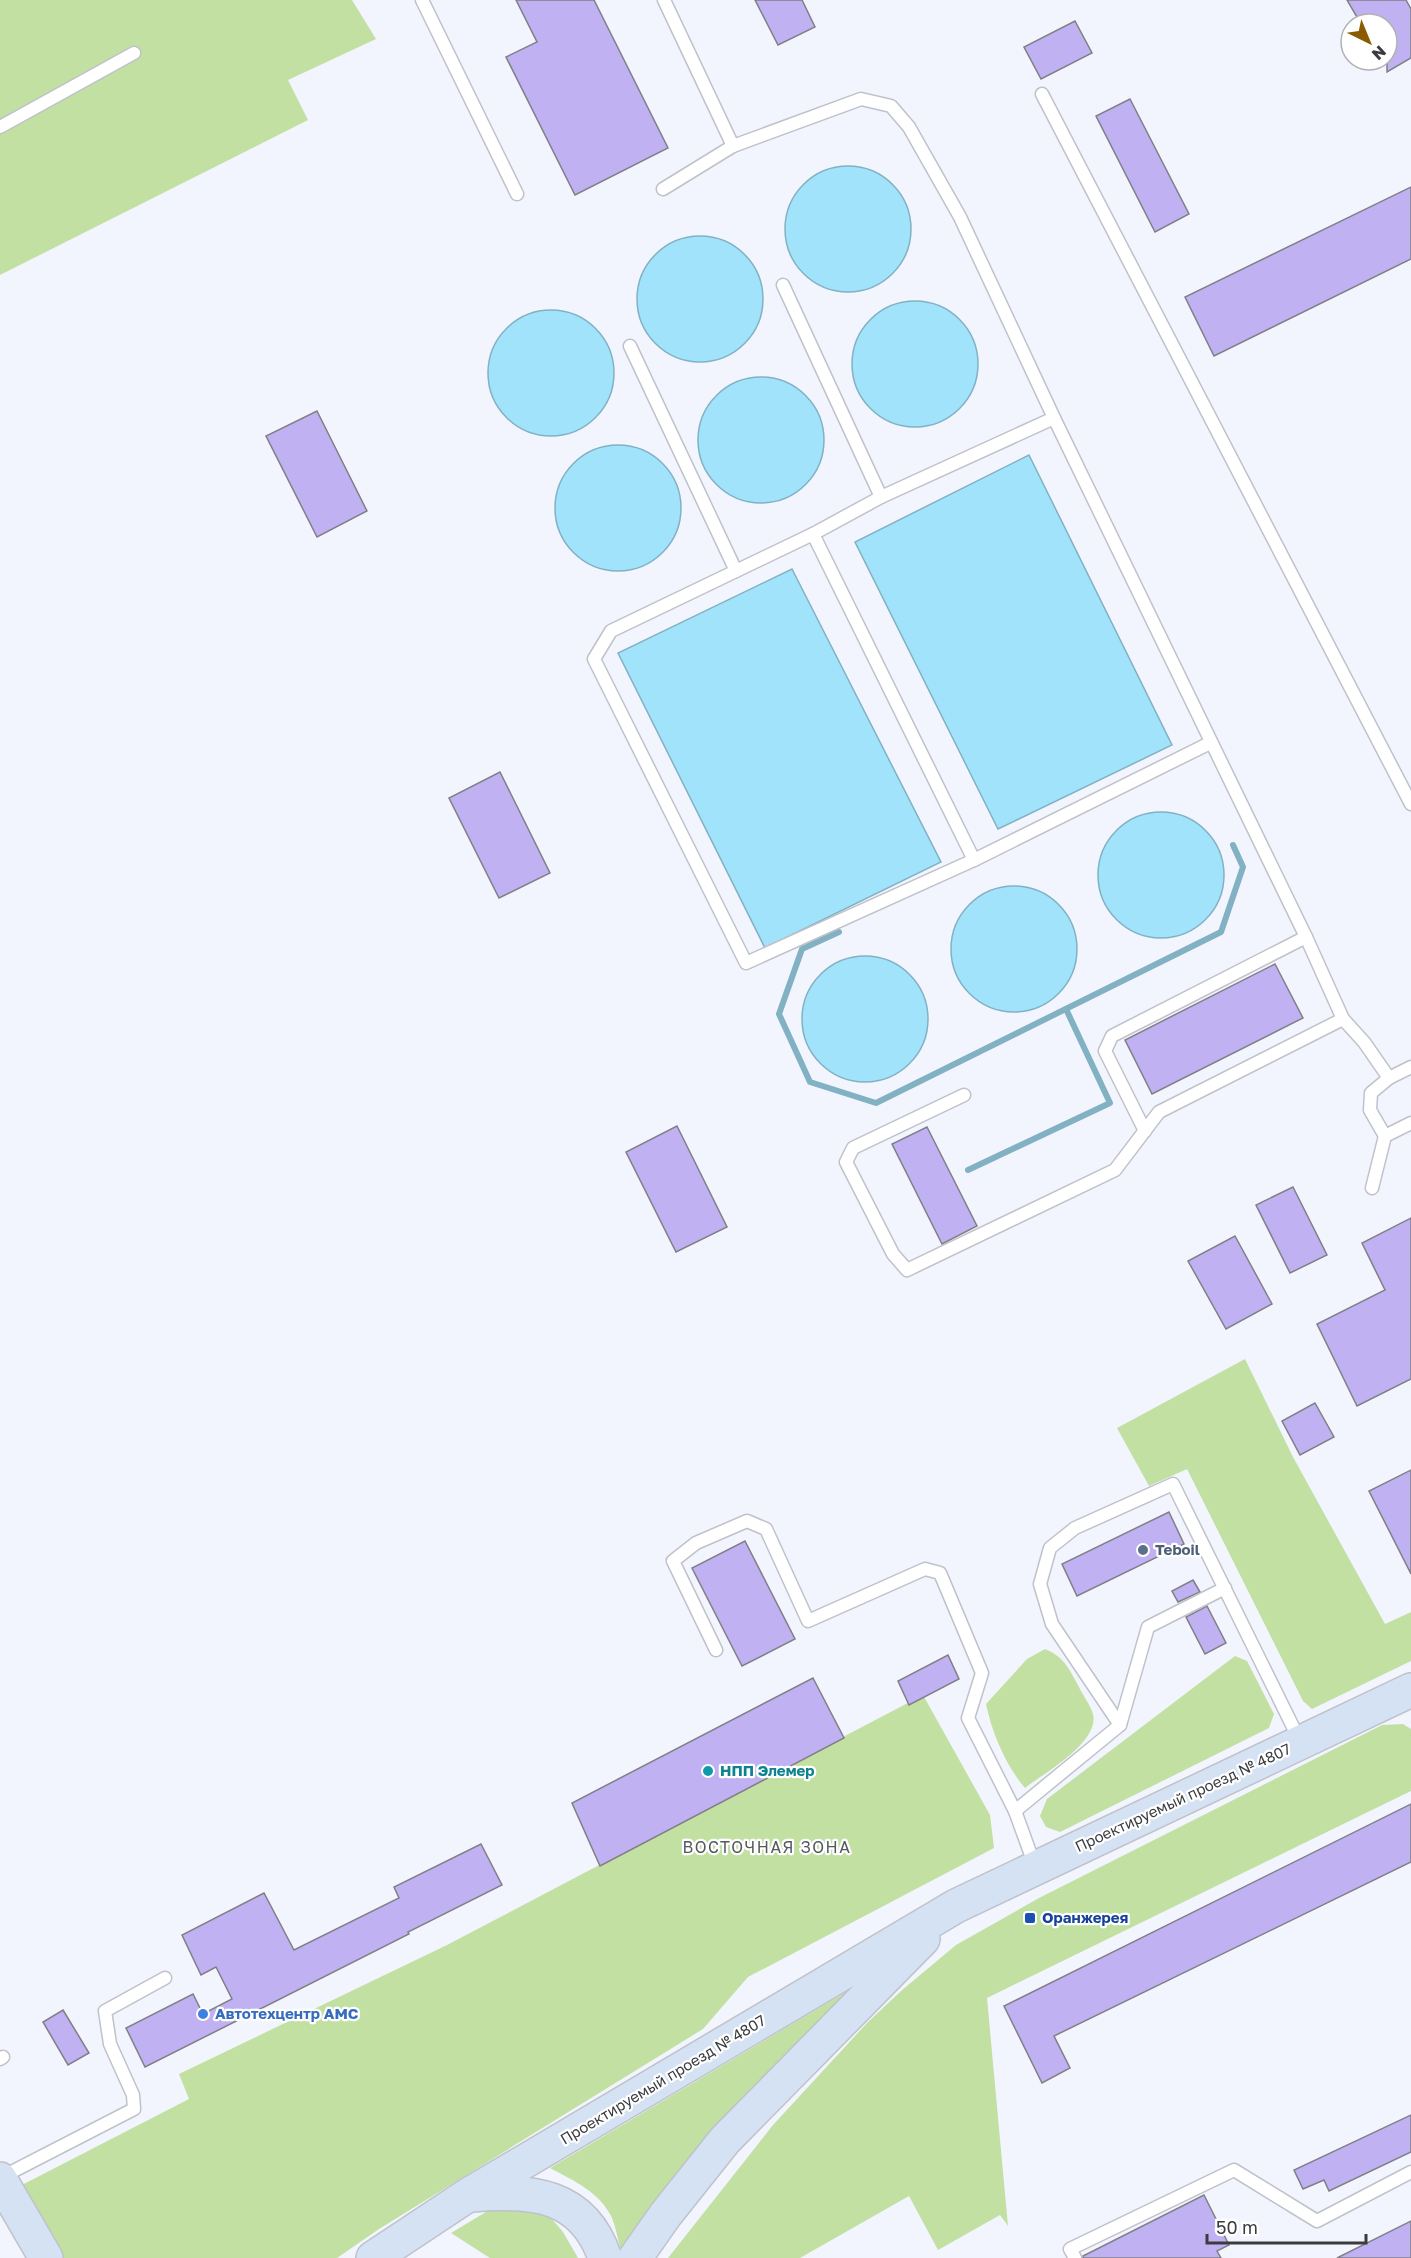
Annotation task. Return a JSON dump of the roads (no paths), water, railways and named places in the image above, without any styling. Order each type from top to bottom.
[{"type":"main road","name":"Проектируемый проезд № 4807","points":[[373,2258],[468,2195],[956,1906],[1300,1743],[1409,1695]]},
{"type":"main road","name":"Проектируемый проезд № 4807","points":[[635,2258],[666,2214],[725,2140],[956,1906]]},
{"type":"main road","points":[[0,2178],[46,2258]]},
{"type":"main road","points":[[468,2195],[522,2193],[556,2200],[569,2208],[590,2229],[605,2258]]},
{"type":"lane","points":[[422,0],[517,194]]},
{"type":"lane","points":[[664,0],[733,146]]},
{"type":"lane","points":[[0,127],[134,53]]},
{"type":"lane","points":[[1042,94],[1411,804]]},
{"type":"lane","points":[[663,189],[733,146],[861,99],[891,106],[909,127],[960,217],[1054,418],[1210,744],[1306,937],[1343,1018],[1365,1042],[1389,1078]]},
{"type":"lane","points":[[783,285],[881,497]]},
{"type":"lane","points":[[630,346],[736,571]]},
{"type":"lane","points":[[1054,418],[881,497],[813,534],[611,631],[594,659],[746,963],[974,860],[1210,744]]},
{"type":"lane","points":[[813,534],[974,860]]},
{"type":"lane","points":[[1145,1131],[1105,1051],[1112,1036],[1306,937]]},
{"type":"lane","points":[[964,1095],[853,1148],[846,1162],[893,1254],[907,1270],[1115,1170],[1159,1112],[1343,1018]]},
{"type":"lane","points":[[1372,1188],[1385,1136],[1370,1110],[1371,1093],[1389,1078],[1411,1067]]},
{"type":"lane","points":[[1385,1136],[1411,1124]]},
{"type":"lane","points":[[1120,1725],[1052,1624],[1040,1584],[1050,1548],[1075,1528],[1173,1484],[1300,1743]]},
{"type":"lane","points":[[716,1650],[673,1561],[696,1543],[747,1521],[765,1529],[808,1621],[924,1569],[940,1573],[982,1673],[968,1718],[1015,1811],[1035,1868]]},
{"type":"lane","points":[[1015,1811],[1120,1725],[1149,1627],[1225,1588]]},
{"type":"lane","points":[[0,2178],[134,2109],[133,2095],[110,2044],[105,2011],[165,1978]]},
{"type":"lane","points":[[1075,2258],[1070,2249],[1234,2170],[1317,2220],[1411,2172]]},
{"type":"water","points":[[848,166],[872,171],[893,184],[906,205],[911,229],[906,253],[893,274],[872,287],[848,292],[824,287],[803,274],[790,253],[785,229],[790,205],[803,184],[824,171]]},
{"type":"water","points":[[700,236],[724,241],[745,254],[758,275],[763,299],[758,323],[745,344],[724,357],[700,362],[676,357],[655,344],[642,323],[637,299],[642,275],[655,254],[676,241]]},
{"type":"water","points":[[915,301],[939,306],[960,319],[973,340],[978,364],[973,388],[960,409],[939,422],[915,427],[891,422],[870,409],[857,388],[852,364],[857,340],[870,319],[891,306]]},
{"type":"water","points":[[551,310],[575,315],[596,328],[609,349],[614,373],[609,397],[596,418],[575,431],[551,436],[527,431],[506,418],[493,397],[488,373],[493,349],[506,328],[527,315]]},
{"type":"water","points":[[761,377],[785,382],[806,395],[819,416],[824,440],[819,464],[806,485],[785,498],[761,503],[737,498],[716,485],[703,464],[698,440],[703,416],[716,395],[737,382]]},
{"type":"water","points":[[618,445],[642,450],[663,463],[676,484],[681,508],[676,532],[663,553],[642,566],[618,571],[594,566],[573,553],[560,532],[555,508],[560,484],[573,463],[594,450]]},
{"type":"water","points":[[1029,455],[1172,745],[998,829],[855,542]]},
{"type":"water","points":[[792,569],[941,862],[765,948],[618,653]]},
{"type":"water","points":[[1161,812],[1185,817],[1206,830],[1219,851],[1224,875],[1219,899],[1206,920],[1185,933],[1161,938],[1137,933],[1116,920],[1103,899],[1098,875],[1103,851],[1116,830],[1137,817]]},
{"type":"water","points":[[1014,886],[1038,891],[1059,904],[1072,925],[1077,949],[1072,973],[1059,994],[1038,1007],[1014,1012],[990,1007],[969,994],[956,973],[951,949],[956,925],[969,904],[990,891]]},
{"type":"water","points":[[865,956],[889,961],[910,974],[923,995],[928,1019],[923,1043],[910,1064],[889,1077],[865,1082],[841,1077],[820,1064],[807,1043],[802,1019],[807,995],[820,974],[841,961]]},
{"type":"waterway","points":[[839,932],[802,949],[779,1014],[810,1082],[876,1103],[1221,932],[1243,867],[1233,845]]},
{"type":"waterway","points":[[968,1170],[1110,1103],[1066,1009]]},
{"type":"place","name":"Teboil","points":[[1143,1550]]},
{"type":"place","name":"НПП Элемер","points":[[708,1771]]},
{"type":"place","name":"Оранжерея","points":[[1030,1918]]},
{"type":"place","name":"Автотехцентр АМС","points":[[203,2014]]},
{"type":"district","name":"ВОСТОЧНАЯ ЗОНА","points":[[767,1847]]}]
